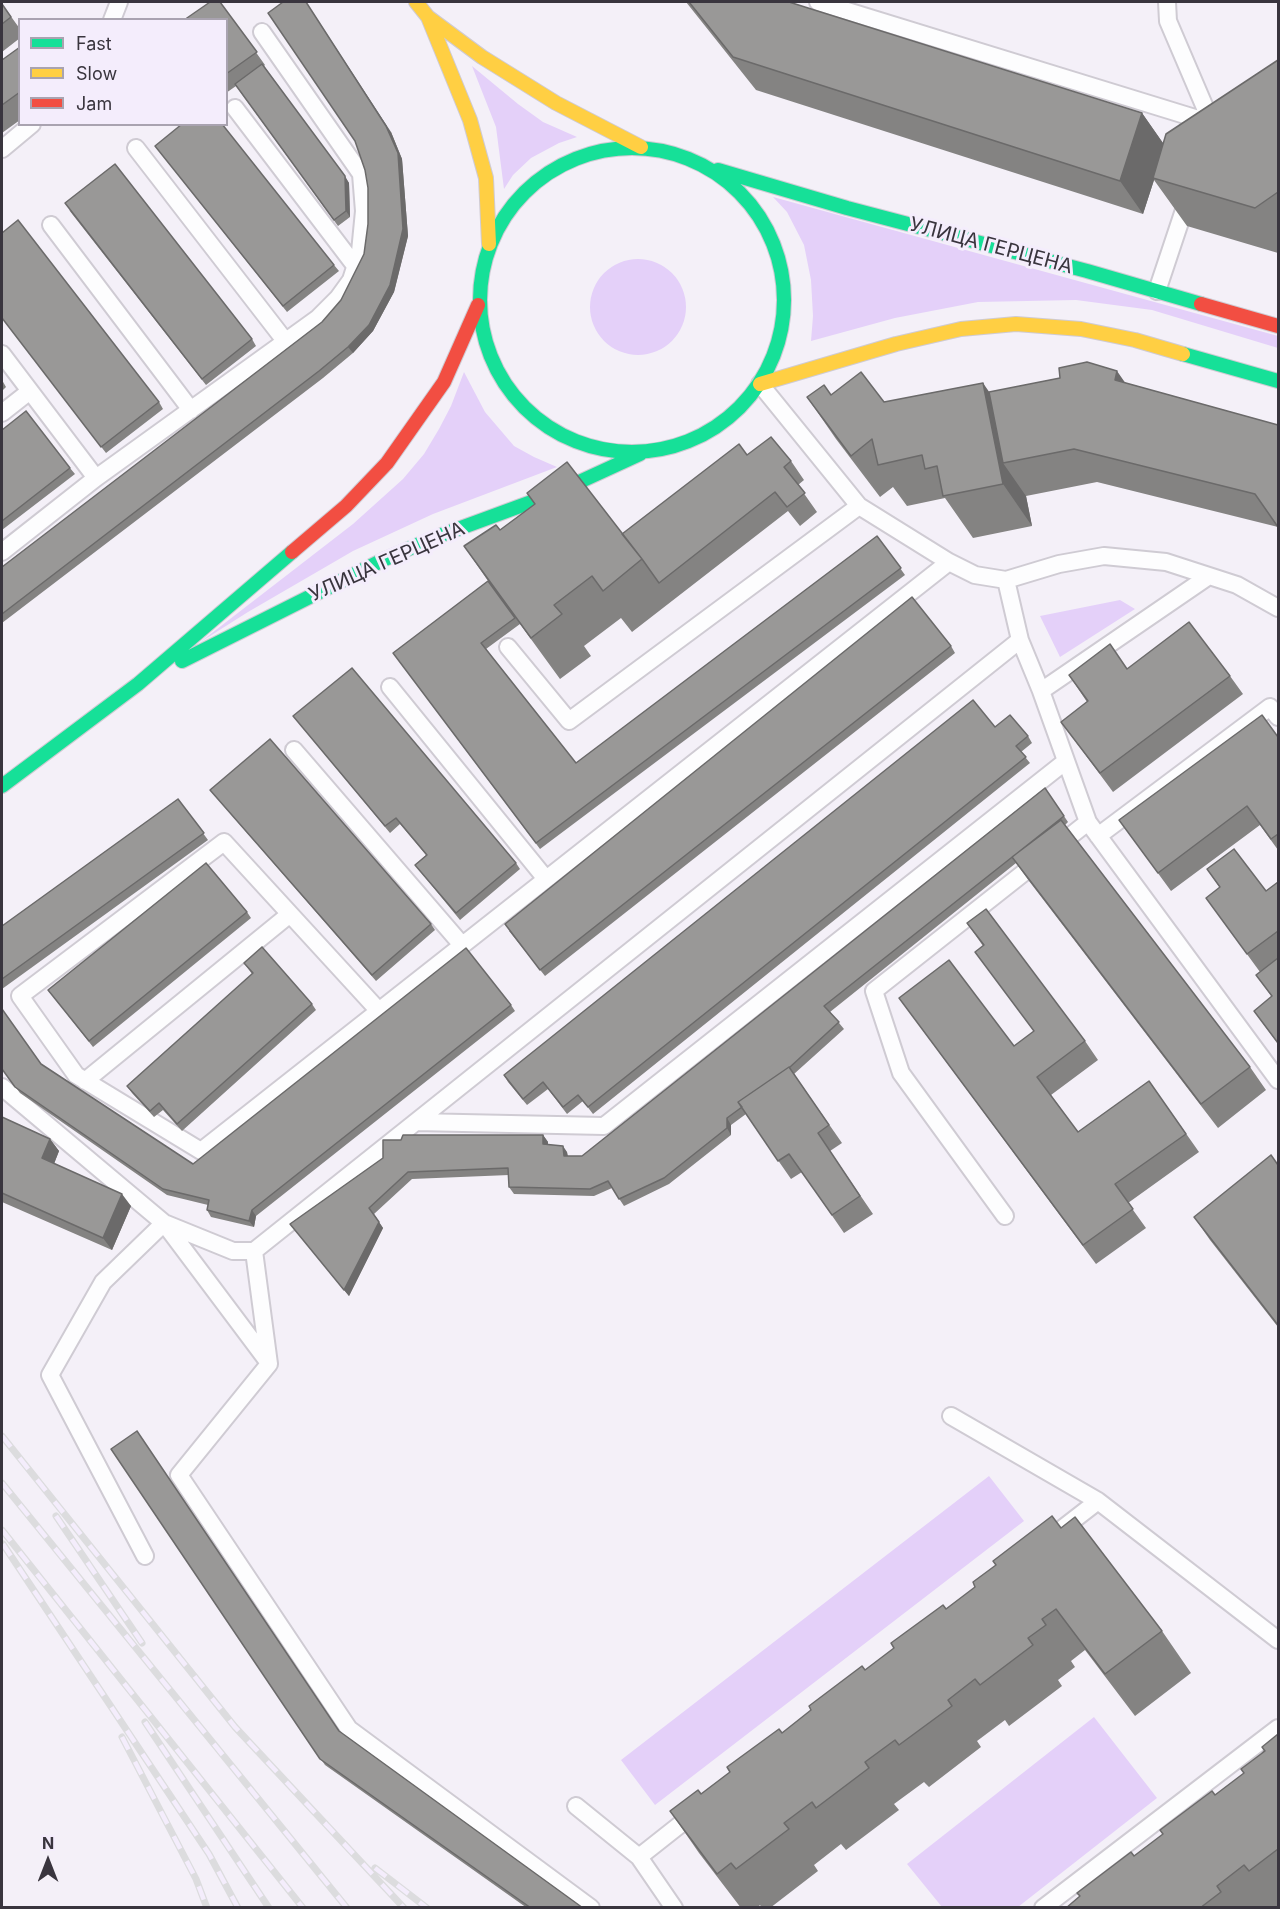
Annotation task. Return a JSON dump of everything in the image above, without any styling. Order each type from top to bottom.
[{"type":"main road","points":[[417,2],[428,17],[471,120],[486,178],[489,246],[478,304],[488,353],[511,394],[538,420],[570,440],[605,451],[642,453],[688,442],[728,419],[760,384],[778,346],[785,304],[780,263],[764,224],[738,191],[704,166],[675,154],[643,148],[604,150],[567,162],[534,183],[508,211],[489,246]]},
{"type":"main road","points":[[428,17],[482,57],[556,103],[643,148]]},
{"type":"main road","name":"УЛИЦА ГЕРЦЕНА","points":[[704,166],[847,208],[1157,291],[1278,326]]},
{"type":"main road","name":"УЛИЦА ГЕРЦЕНА","points":[[2,786],[138,684],[346,506],[387,463],[444,382],[478,304]]},
{"type":"main road","points":[[760,384],[961,329],[1016,324],[1092,331],[1135,340],[1278,381]]},
{"type":"main road","name":"УЛИЦА ГЕРЦЕНА","points":[[138,684],[385,559],[436,537],[553,494],[642,453]]},
{"type":"lane","points":[[113,18],[119,2]]},
{"type":"lane","points":[[818,2],[1214,125],[1168,21],[1167,2]]},
{"type":"lane","points":[[2,552],[96,478],[318,318],[338,298],[351,280],[356,267],[364,211],[360,174],[262,32]]},
{"type":"lane","points":[[235,108],[356,267]]},
{"type":"lane","points":[[2,149],[31,126]]},
{"type":"lane","points":[[136,148],[286,342]]},
{"type":"lane","points":[[1157,291],[1194,179]]},
{"type":"lane","points":[[51,225],[191,410]]},
{"type":"lane","points":[[2,354],[96,478]]},
{"type":"lane","points":[[760,384],[859,506],[949,562],[975,575],[1006,580],[1059,564],[1104,556],[1166,562],[1237,585],[1278,608]]},
{"type":"lane","points":[[2,413],[30,391]]},
{"type":"lane","points":[[508,647],[569,721],[859,506]]},
{"type":"lane","points":[[379,1011],[224,842],[20,996],[76,1075],[201,1150],[379,1011],[949,562]]},
{"type":"lane","points":[[1041,692],[1209,576]]},
{"type":"lane","points":[[1006,580],[1020,640],[1093,829],[1278,1080]]},
{"type":"lane","points":[[164,1223],[233,1251],[254,1251],[1020,640]]},
{"type":"lane","points":[[390,687],[546,879]]},
{"type":"lane","points":[[1005,1216],[901,1073],[874,991],[1093,829],[1270,707],[1278,717]]},
{"type":"lane","points":[[294,750],[462,945]]},
{"type":"lane","points":[[416,1122],[604,1126],[1066,761]]},
{"type":"lane","points":[[85,1081],[290,914]]},
{"type":"lane","points":[[2,1087],[164,1223],[269,1364]]},
{"type":"lane","points":[[145,1556],[50,1375],[103,1282],[164,1223]]},
{"type":"lane","points":[[254,1251],[269,1364],[179,1475],[349,1729],[591,1908]]},
{"type":"lane","points":[[951,1416],[1098,1501],[1278,1640]]},
{"type":"lane","points":[[1041,1545],[1098,1501]]},
{"type":"lane","points":[[1043,1908],[1278,1728]]},
{"type":"lane","points":[[576,1806],[639,1857],[674,1908]]},
{"type":"lane","points":[[639,1857],[705,1806]]},
{"type":"shaded area","points":[[472,66],[543,122],[577,137],[559,143],[531,158],[513,175],[504,189],[496,127]]},
{"type":"shaded area","points":[[773,197],[1278,336],[1278,348],[1152,310],[1076,300],[978,302],[895,318],[811,341],[813,316],[811,280],[804,245],[787,212]]},
{"type":"shaded area","points":[[638,259],[656,263],[672,273],[682,289],[686,307],[682,325],[672,341],[656,351],[638,355],[620,351],[604,341],[594,325],[590,307],[594,289],[604,273],[620,263]]},
{"type":"shaded area","points":[[464,372],[485,412],[514,446],[557,467],[433,514],[353,551],[199,643],[353,524],[403,479],[424,454],[439,429]]},
{"type":"shaded area","points":[[1120,600],[1135,609],[1060,657],[1040,616]]},
{"type":"shaded area","points":[[989,1476],[1024,1521],[655,1805],[621,1760]]},
{"type":"shaded area","points":[[1094,1717],[1157,1798],[1018,1907],[942,1907],[907,1864]]},
{"type":"building","points":[[210,2],[220,2],[257,52],[228,73],[228,18],[187,18]]},
{"type":"building","points":[[283,2],[306,2],[386,126],[398,153],[403,229],[390,285],[369,325],[348,347],[2,614],[2,567],[322,322],[341,300],[364,254],[368,224],[368,188],[365,170],[355,141],[268,13]]},
{"type":"building","points":[[689,2],[789,2],[1142,113],[1120,181],[733,57]]},
{"type":"building","points":[[2,4],[11,17],[2,24]]},
{"type":"building","points":[[18,48],[18,93],[2,105],[2,60]]},
{"type":"building","points":[[1278,60],[1278,192],[1255,208],[1153,178],[1166,134]]},
{"type":"building","points":[[262,64],[345,176],[346,211],[334,220],[235,84]]},
{"type":"building","points":[[180,126],[224,126],[334,265],[283,306],[155,146]]},
{"type":"building","points":[[115,164],[252,339],[202,379],[65,203]]},
{"type":"building","points":[[18,220],[159,402],[101,447],[2,318],[2,233]]},
{"type":"building","points":[[1087,362],[1117,371],[1115,380],[1278,425],[1278,527],[1255,494],[1074,449],[1003,463],[989,392],[1060,378],[1059,368]]},
{"type":"building","points":[[861,372],[884,402],[983,383],[1003,484],[943,496],[937,466],[925,469],[922,455],[878,465],[872,439],[851,456],[807,397],[824,385],[831,395]]},
{"type":"building","points":[[26,411],[70,468],[2,521],[2,430]]},
{"type":"building","points":[[771,437],[791,461],[784,467],[805,493],[787,507],[775,492],[659,583],[622,534],[739,444],[747,455]]},
{"type":"building","points":[[567,462],[642,559],[603,591],[592,576],[554,605],[562,614],[531,638],[464,546],[496,525],[500,530],[535,504],[527,493]]},
{"type":"building","points":[[877,536],[901,568],[536,843],[393,653],[488,581],[515,618],[481,643],[576,763]]},
{"type":"building","points":[[912,597],[951,646],[540,970],[505,924]]},
{"type":"building","points":[[1189,622],[1230,676],[1100,773],[1061,722],[1088,701],[1069,675],[1110,644],[1127,669]]},
{"type":"building","points":[[352,668],[516,863],[456,913],[415,865],[427,855],[396,818],[385,826],[293,716]]},
{"type":"building","points":[[973,700],[995,727],[1010,715],[1028,736],[1016,746],[1026,757],[588,1107],[578,1095],[563,1107],[543,1082],[523,1099],[504,1075]]},
{"type":"building","points":[[1262,715],[1278,737],[1278,834],[1271,839],[1247,806],[1158,873],[1119,820]]},
{"type":"building","points":[[270,739],[431,924],[372,975],[210,790]]},
{"type":"building","points":[[1045,788],[1064,816],[824,1006],[839,1022],[790,1067],[738,1102],[742,1107],[727,1118],[727,1128],[664,1178],[619,1199],[608,1181],[590,1189],[509,1187],[508,1168],[408,1172],[369,1208],[379,1222],[344,1290],[290,1224],[383,1158],[383,1140],[401,1140],[403,1135],[543,1135],[543,1144],[563,1146],[564,1156],[582,1156]]},
{"type":"building","points":[[178,799],[204,833],[2,979],[2,926]]},
{"type":"building","points":[[1061,820],[1250,1067],[1201,1104],[1012,857]]},
{"type":"building","points":[[1234,849],[1266,891],[1278,882],[1278,931],[1247,954],[1206,898],[1220,887],[1207,869]]},
{"type":"building","points":[[206,863],[247,912],[89,1041],[48,990]]},
{"type":"building","points":[[986,909],[1085,1041],[1037,1077],[1078,1132],[1149,1081],[1186,1134],[1115,1184],[1133,1209],[1083,1245],[899,998],[949,960],[1014,1046],[1034,1031],[975,952],[984,945],[967,923]]},
{"type":"building","points":[[262,947],[312,1004],[177,1124],[159,1103],[150,1111],[127,1086],[253,973],[244,963]]},
{"type":"building","points":[[466,948],[511,1005],[252,1210],[249,1221],[207,1210],[209,1200],[163,1189],[15,1087],[2,1069],[2,1009],[41,1064],[193,1164]]},
{"type":"building","points":[[1278,958],[1278,1043],[1254,1011],[1272,996],[1256,975]]},
{"type":"building","points":[[789,1067],[829,1125],[818,1133],[860,1196],[832,1215],[789,1154],[778,1161],[738,1102]]},
{"type":"building","points":[[2,1117],[50,1139],[42,1158],[122,1194],[103,1238],[2,1193]]},
{"type":"building","points":[[1271,1155],[1278,1165],[1278,1325],[1194,1217]]},
{"type":"building","points":[[137,1431],[339,1731],[583,1908],[531,1908],[320,1759],[111,1449]]},
{"type":"building","points":[[1052,1516],[1061,1528],[1075,1517],[1162,1631],[1105,1674],[1056,1609],[1042,1619],[1046,1625],[1028,1638],[1033,1645],[980,1685],[975,1679],[948,1700],[952,1706],[899,1745],[895,1740],[865,1762],[869,1768],[816,1808],[812,1802],[784,1823],[789,1829],[736,1869],[731,1863],[717,1874],[670,1811],[698,1790],[701,1794],[730,1772],[727,1767],[779,1729],[782,1733],[811,1710],[809,1706],[862,1666],[865,1670],[894,1648],[891,1643],[943,1605],[946,1609],[975,1587],[973,1582],[996,1565],[993,1561]]},
{"type":"building","points":[[1278,1734],[1278,1849],[1249,1871],[1244,1865],[1217,1886],[1221,1892],[1200,1908],[1066,1908],[1080,1896],[1077,1893],[1131,1852],[1134,1856],[1163,1834],[1160,1830],[1212,1791],[1215,1795],[1244,1773],[1241,1769],[1265,1751],[1262,1747]]},
{"type":"railway","points":[[2,1436],[235,1727],[404,1908]]},
{"type":"railway","points":[[2,1483],[347,1908]]},
{"type":"railway","points":[[56,1516],[142,1643]]},
{"type":"railway","points":[[2,1530],[303,1908]]},
{"type":"railway","points":[[3,1544],[209,1854],[238,1908]]},
{"type":"railway","points":[[145,1722],[269,1908]]},
{"type":"railway","points":[[122,1737],[196,1879],[207,1908]]},
{"type":"railway","points":[[375,1868],[427,1908]]},
{"type":"traffic: fast","points":[[632,148],[662,151],[690,160],[716,174],[739,193],[758,216],[772,242],[781,270],[784,300],[781,330],[772,358],[758,384],[739,407],[716,426],[690,440],[662,449],[632,452],[602,449],[574,440],[548,426],[525,407],[506,384],[492,358],[483,330],[480,300],[483,270],[492,242],[506,216],[525,193],[548,174],[574,160],[602,151],[632,148]]},
{"type":"traffic: fast","points":[[718,170],[847,208],[1087,271],[1201,304]]},
{"type":"traffic: fast","points":[[1183,354],[1278,381]]},
{"type":"traffic: fast","points":[[182,661],[385,559],[436,537],[553,494],[640,454]]},
{"type":"traffic: fast","points":[[2,786],[138,684],[292,552]]},
{"type":"traffic: slow","points":[[416,2],[428,17],[470,120],[486,178],[489,244]]},
{"type":"traffic: slow","points":[[428,17],[482,57],[556,103],[641,147]]},
{"type":"traffic: slow","points":[[760,384],[896,344],[961,329],[1016,324],[1081,329],[1135,340],[1183,354]]},
{"type":"traffic: jam","points":[[1201,304],[1278,326]]},
{"type":"traffic: jam","points":[[292,552],[346,506],[387,463],[444,382],[478,305]]}]
